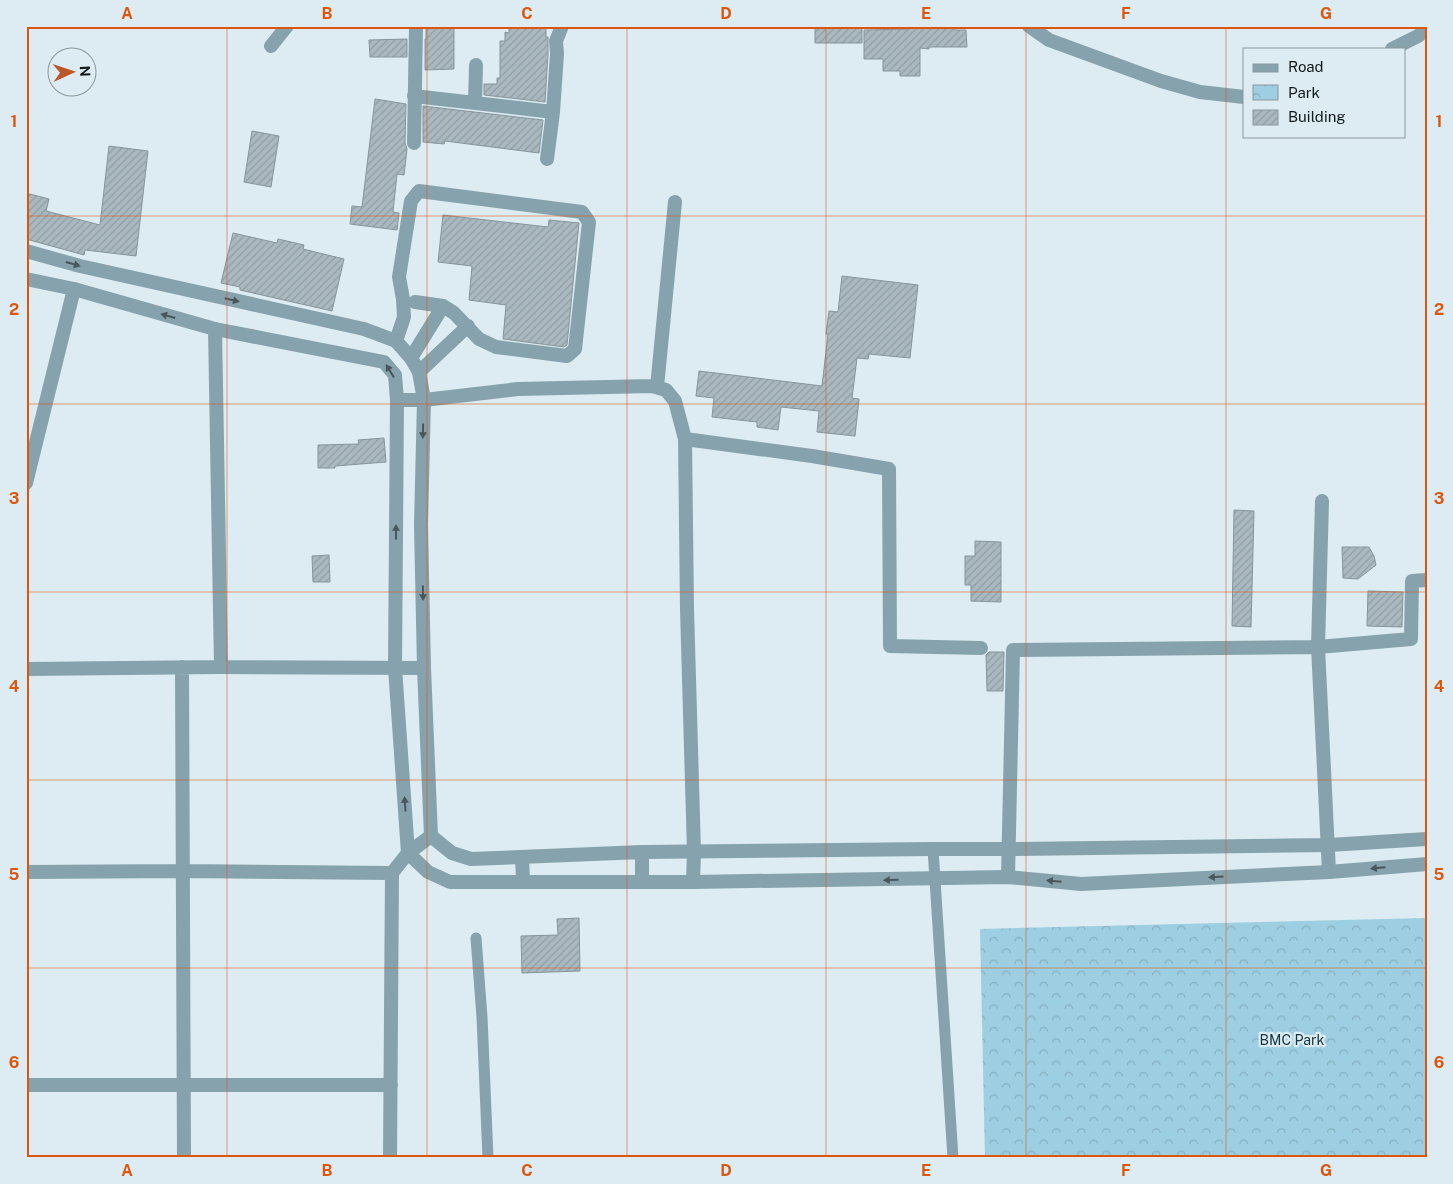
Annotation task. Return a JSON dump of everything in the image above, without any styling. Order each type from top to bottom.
[{"type":"street","points":[[271,46],[286,26]]},
{"type":"street","points":[[414,143],[416,26]]},
{"type":"street","points":[[547,159],[557,54],[556,41],[562,26]]},
{"type":"street","points":[[1029,26],[1049,40],[1162,81],[1200,92],[1243,97]]},
{"type":"street","points":[[1394,48],[1418,36],[1427,29]]},
{"type":"street","points":[[475,103],[476,65]]},
{"type":"street","points":[[414,96],[552,112]]},
{"type":"street","points":[[396,341],[404,317],[399,277],[411,201],[419,191],[582,212],[589,222],[575,349],[567,356],[496,347],[479,339],[454,313],[443,306],[415,302]]},
{"type":"street","points":[[657,387],[675,202]]},
{"type":"street","points":[[26,251],[80,266],[364,329],[396,341],[411,358],[419,372],[424,400],[422,525],[424,668],[431,836],[452,853],[471,859],[642,852],[1329,845],[1427,839]]},
{"type":"street","points":[[26,279],[74,290],[214,329],[384,362],[395,375],[397,400],[395,668],[408,853],[428,872],[450,882],[934,880],[1008,877],[1081,884],[1329,872],[1427,864]]},
{"type":"street","points":[[26,483],[74,290]]},
{"type":"street","points":[[411,358],[443,306]]},
{"type":"street","points":[[419,372],[468,326]]},
{"type":"street","points":[[214,329],[221,667]]},
{"type":"street","points":[[397,400],[424,400],[518,389],[652,386],[666,390],[675,402],[685,439],[687,609],[694,852],[693,882]]},
{"type":"street","points":[[685,439],[812,456],[889,469],[890,646],[980,648]]},
{"type":"street","points":[[1322,501],[1318,647],[1329,872]]},
{"type":"street","points":[[1008,877],[1010,849],[1012,650],[1318,647],[1411,639],[1412,581],[1427,580]]},
{"type":"street","points":[[182,667],[184,1158]]},
{"type":"street","points":[[26,669],[182,667],[424,668]]},
{"type":"street","points":[[390,1158],[392,873],[408,853],[431,836]]},
{"type":"street","points":[[642,852],[642,882]]},
{"type":"street","points":[[522,857],[523,881]]},
{"type":"street","points":[[26,872],[392,873]]},
{"type":"street","points":[[26,1086],[391,1085]]},
{"type":"lane","points":[[933,849],[953,1158]]},
{"type":"lane","points":[[476,938],[482,1017],[488,1158]]},
{"type":"green space","name":"BMC Park","points":[[1427,918],[1427,1158],[985,1158],[980,929]]},
{"type":"building","points":[[426,26],[454,26],[454,69],[425,70]]},
{"type":"building","points":[[509,26],[546,26],[548,54],[545,102],[484,95],[484,84],[497,84],[497,78],[500,78],[500,41],[505,41],[505,32],[509,33]]},
{"type":"building","points":[[815,26],[862,26],[862,43],[815,43]]},
{"type":"building","points":[[910,26],[954,26],[954,30],[966,30],[967,47],[920,48],[920,76],[900,76],[900,71],[883,71],[883,59],[864,59],[864,30],[910,29]]},
{"type":"building","points":[[407,39],[407,57],[370,57],[369,40]]},
{"type":"building","points":[[375,99],[406,104],[405,143],[407,149],[404,175],[397,174],[393,212],[399,213],[397,230],[350,224],[352,206],[362,207]]},
{"type":"building","points":[[423,106],[543,120],[539,153],[445,141],[444,144],[423,142]]},
{"type":"building","points":[[252,131],[279,136],[271,187],[244,182]]},
{"type":"building","points":[[109,146],[148,151],[136,256],[85,250],[84,255],[26,239],[26,193],[49,199],[46,211],[100,225]]},
{"type":"building","points":[[443,215],[548,227],[549,220],[579,223],[567,345],[564,347],[503,339],[506,305],[469,300],[472,266],[438,262]]},
{"type":"building","points":[[233,233],[277,243],[278,239],[304,245],[303,249],[344,259],[332,311],[240,290],[240,287],[221,283]]},
{"type":"building","points":[[842,276],[918,285],[910,358],[869,354],[868,359],[857,358],[852,398],[859,399],[855,436],[817,432],[819,411],[781,407],[778,430],[757,427],[757,422],[712,417],[714,398],[696,396],[699,371],[822,386],[829,311],[838,312]]},
{"type":"building","points":[[384,438],[386,462],[318,468],[318,445],[359,444],[358,440]]},
{"type":"building","points":[[1234,510],[1254,511],[1251,627],[1232,626]]},
{"type":"building","points":[[975,541],[1001,542],[1001,602],[971,601],[971,585],[965,585],[965,556],[975,556]]},
{"type":"building","points":[[1342,547],[1369,547],[1376,565],[1358,579],[1343,578]]},
{"type":"building","points":[[329,555],[330,582],[313,582],[312,556]]},
{"type":"building","points":[[1368,591],[1403,592],[1402,627],[1367,626]]},
{"type":"building","points":[[989,652],[1004,652],[1003,691],[987,691],[986,655]]},
{"type":"building","points":[[579,918],[580,971],[522,973],[521,936],[558,935],[557,919]]}]
